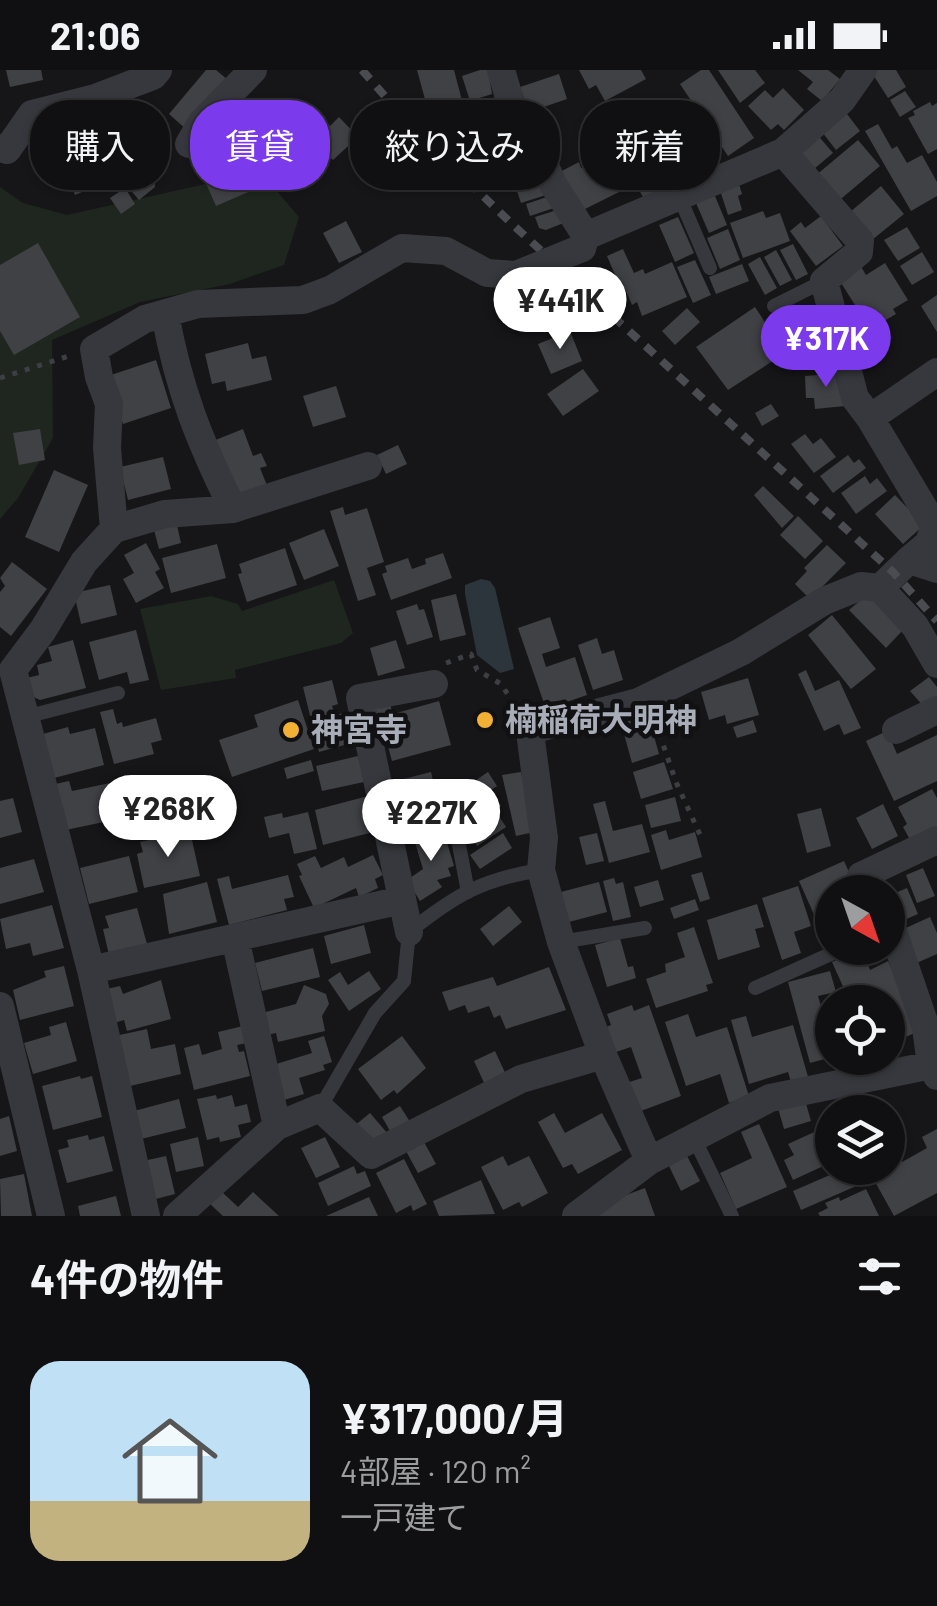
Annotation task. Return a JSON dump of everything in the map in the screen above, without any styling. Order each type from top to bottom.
[{"type":"street","points":[[0,148],[8,150],[32,114],[95,98],[153,76],[158,70]]},
{"type":"street","points":[[189,144],[202,122],[253,70]]},
{"type":"street","points":[[502,70],[516,121],[535,144],[584,242]]},
{"type":"street","points":[[114,529],[107,448],[109,404],[98,378],[94,348],[145,319],[198,304],[302,300],[330,290],[402,248],[446,251],[487,272],[516,275],[679,196],[783,152],[842,100],[863,70]]},
{"type":"street","points":[[783,152],[860,241],[859,252],[824,281],[855,398],[935,527],[928,544],[880,588]]},
{"type":"street","points":[[165,314],[176,374],[200,443],[233,509]]},
{"type":"street","points":[[870,418],[937,372]]},
{"type":"street","points":[[146,1216],[91,970],[13,670],[43,630],[84,562],[114,529],[164,514],[233,509],[368,466]]},
{"type":"street","points":[[909,560],[937,569]]},
{"type":"street","points":[[649,1161],[603,1055],[561,942],[541,870],[544,838],[534,729],[648,697],[741,652],[824,602],[861,586],[880,588],[915,626],[937,664]]},
{"type":"street","points":[[409,932],[360,698],[434,684]]},
{"type":"street","points":[[896,730],[937,710]]},
{"type":"street","points":[[863,875],[937,840]]},
{"type":"street","points":[[91,970],[402,900]]},
{"type":"street","points":[[235,938],[277,1126]]},
{"type":"street","points":[[576,1216],[649,1161],[770,1098],[935,1068],[905,965]]},
{"type":"street","points":[[0,1006],[51,1216]]},
{"type":"street","points":[[177,1216],[277,1126],[320,1108],[371,1155],[521,1079],[603,1055]]},
{"type":"lane","points":[[679,196],[710,268]]},
{"type":"lane","points":[[774,306],[824,281]]},
{"type":"lane","points":[[25,717],[118,693]]},
{"type":"lane","points":[[455,824],[468,892]]},
{"type":"lane","points":[[320,1108],[375,1013],[404,980],[409,932],[442,905],[498,877],[541,870]]},
{"type":"lane","points":[[561,942],[645,928]]},
{"type":"lane","points":[[755,988],[815,961]]},
{"type":"lane","points":[[694,1138],[732,1216]]},
{"type":"path","points":[[0,378],[94,348]]},
{"type":"path","points":[[434,684],[447,680],[444,664],[471,654],[477,670],[501,684],[534,729]]},
{"type":"path","points":[[648,697],[676,782],[702,838]]},
{"type":"shaded area","points":[[0,187],[23,203],[67,215],[190,187],[276,190],[299,217],[284,265],[230,284],[140,302],[52,340],[53,438],[18,498],[0,519]]},
{"type":"shaded area","points":[[481,579],[490,581],[495,588],[514,669],[500,673],[477,655],[465,585]]},
{"type":"shaded area","points":[[334,580],[353,633],[341,643],[235,670],[236,678],[161,690],[140,609],[211,596],[238,604],[242,611]]},
{"type":"building","points":[[6,70],[41,70],[43,80],[10,87]]},
{"type":"building","points":[[206,70],[216,70],[228,80],[212,100],[190,100],[187,130],[170,113]]},
{"type":"building","points":[[417,70],[454,70],[462,100],[425,100]]},
{"type":"building","points":[[488,70],[492,94],[470,100],[462,76]]},
{"type":"building","points":[[579,70],[641,70],[646,79],[607,100],[596,85],[589,89]]},
{"type":"building","points":[[701,70],[709,70],[754,138],[728,156],[720,144],[720,100],[691,100],[680,84]]},
{"type":"building","points":[[718,70],[755,70],[765,83],[740,103]]},
{"type":"building","points":[[798,70],[828,70],[840,79],[822,101],[807,89],[813,82]]},
{"type":"building","points":[[896,70],[906,87],[888,98],[872,73]]},
{"type":"building","points":[[559,74],[567,99],[525,100],[520,87]]},
{"type":"building","points":[[783,88],[804,110],[784,130],[778,124],[771,130],[748,106],[765,90],[773,98]]},
{"type":"building","points":[[905,91],[916,107],[900,117],[890,100]]},
{"type":"building","points":[[930,102],[932,106],[937,103],[937,149],[928,154],[908,118]]},
{"type":"building","points":[[844,110],[860,131],[836,150],[819,128]]},
{"type":"building","points":[[339,117],[350,129],[350,144],[333,160],[330,157],[330,126]]},
{"type":"building","points":[[878,124],[892,149],[897,146],[907,163],[922,155],[937,182],[937,196],[911,211],[865,131]]},
{"type":"building","points":[[815,132],[833,153],[808,174],[790,153]]},
{"type":"building","points":[[858,140],[880,166],[836,203],[815,176]]},
{"type":"building","points":[[579,162],[580,190],[623,190],[581,211],[560,176],[560,172]]},
{"type":"building","points":[[738,181],[742,210],[728,215],[720,187]]},
{"type":"building","points":[[881,186],[904,214],[872,240],[850,212]]},
{"type":"building","points":[[126,190],[135,204],[121,214],[110,198]]},
{"type":"building","points":[[131,190],[151,190],[139,200]]},
{"type":"building","points":[[209,190],[253,190],[216,206]]},
{"type":"building","points":[[544,190],[546,195],[521,203],[517,191]]},
{"type":"building","points":[[639,190],[662,190],[645,200]]},
{"type":"building","points":[[550,196],[554,208],[530,216],[526,204]]},
{"type":"building","points":[[715,196],[727,225],[709,233],[696,203]]},
{"type":"building","points":[[560,209],[566,222],[546,230],[539,228],[535,217]]},
{"type":"building","points":[[763,211],[766,218],[780,213],[790,241],[743,258],[730,223]]},
{"type":"building","points":[[821,216],[843,246],[816,266],[790,231],[801,222],[805,228]]},
{"type":"building","points":[[678,217],[694,253],[675,262],[659,225]]},
{"type":"building","points":[[346,221],[362,252],[339,263],[323,233]]},
{"type":"building","points":[[907,227],[920,248],[898,261],[884,240]]},
{"type":"building","points":[[728,229],[740,260],[720,269],[707,238]]},
{"type":"building","points":[[38,243],[80,317],[14,355],[0,331],[0,265]]},
{"type":"building","points":[[793,244],[808,274],[796,280],[780,250]]},
{"type":"building","points":[[623,249],[634,273],[643,269],[645,274],[672,262],[687,297],[642,316],[637,302],[632,305],[622,282],[619,284],[607,256]]},
{"type":"building","points":[[776,250],[792,280],[780,286],[764,257]]},
{"type":"building","points":[[922,252],[934,272],[912,285],[900,266]]},
{"type":"building","points":[[760,257],[777,288],[765,295],[748,264]]},
{"type":"building","points":[[695,260],[711,295],[693,303],[677,267]]},
{"type":"building","points":[[885,263],[908,300],[893,309],[896,314],[879,324],[874,315],[865,321],[838,278],[860,265],[866,275]]},
{"type":"building","points":[[742,264],[749,281],[716,294],[709,277]]},
{"type":"building","points":[[937,295],[937,332],[921,306]]},
{"type":"building","points":[[755,307],[785,353],[728,390],[696,347]]},
{"type":"building","points":[[812,307],[827,351],[798,364],[779,321]]},
{"type":"building","points":[[687,308],[700,322],[675,345],[662,331]]},
{"type":"building","points":[[570,331],[582,361],[551,374],[538,344]]},
{"type":"building","points":[[248,343],[252,359],[266,356],[272,380],[227,391],[225,381],[212,384],[205,354]]},
{"type":"building","points":[[156,360],[171,408],[123,424],[108,376]]},
{"type":"building","points":[[583,369],[599,391],[563,416],[547,394]]},
{"type":"building","points":[[842,373],[845,406],[815,409],[814,398],[806,398],[805,376]]},
{"type":"building","points":[[336,386],[346,417],[313,427],[303,396]]},
{"type":"building","points":[[771,404],[779,416],[762,426],[755,413]]},
{"type":"building","points":[[40,429],[45,460],[19,465],[13,433]]},
{"type":"building","points":[[243,429],[253,456],[261,453],[267,466],[260,468],[268,488],[239,499],[208,443]]},
{"type":"building","points":[[805,434],[813,444],[821,438],[836,457],[814,473],[791,444]]},
{"type":"building","points":[[398,445],[407,464],[386,474],[377,455]]},
{"type":"building","points":[[848,455],[854,463],[859,459],[866,468],[833,493],[820,476]]},
{"type":"building","points":[[163,457],[171,489],[128,500],[120,467]]},
{"type":"building","points":[[54,470],[88,485],[59,552],[25,537]]},
{"type":"building","points":[[865,476],[870,484],[877,478],[887,491],[856,514],[841,493]]},
{"type":"building","points":[[763,486],[794,516],[782,528],[754,495]]},
{"type":"building","points":[[895,495],[924,525],[903,544],[875,514]]},
{"type":"building","points":[[343,507],[345,515],[367,508],[384,562],[367,568],[376,595],[358,601],[330,511]]},
{"type":"building","points":[[798,516],[823,541],[805,559],[780,535]]},
{"type":"building","points":[[176,521],[181,543],[159,549],[153,526]]},
{"type":"building","points":[[324,529],[339,566],[304,580],[289,543]]},
{"type":"building","points":[[146,543],[160,569],[155,572],[164,588],[136,603],[123,579],[134,573],[124,555]]},
{"type":"building","points":[[217,544],[226,578],[171,593],[162,558]]},
{"type":"building","points":[[827,545],[846,563],[810,599],[795,584],[807,571],[804,568]]},
{"type":"building","points":[[285,548],[297,585],[247,602],[238,574],[242,573],[239,564]]},
{"type":"building","points":[[443,553],[452,578],[391,600],[382,574],[387,572],[385,566],[408,558],[412,569]]},
{"type":"building","points":[[12,562],[47,589],[11,636],[0,627],[0,592],[5,586],[0,578]]},
{"type":"building","points":[[110,585],[117,615],[81,624],[74,593]]},
{"type":"building","points":[[869,593],[903,630],[886,648],[849,610]]},
{"type":"building","points":[[456,594],[466,635],[440,641],[431,600]]},
{"type":"building","points":[[417,604],[419,610],[424,609],[433,637],[407,645],[396,611]]},
{"type":"building","points":[[832,615],[876,669],[851,689],[808,635]]},
{"type":"building","points":[[550,617],[560,648],[542,654],[546,667],[575,657],[587,695],[546,709],[518,628]]},
{"type":"building","points":[[136,630],[149,680],[130,684],[127,672],[99,680],[89,642]]},
{"type":"building","points":[[597,638],[602,654],[614,650],[623,680],[593,690],[578,645]]},
{"type":"building","points":[[73,640],[86,688],[40,700],[27,694],[23,679],[39,675],[37,665],[52,661],[48,647]]},
{"type":"building","points":[[396,640],[405,668],[378,676],[370,648]]},
{"type":"building","points":[[806,670],[815,691],[839,680],[861,728],[844,735],[839,724],[824,731],[798,674]]},
{"type":"building","points":[[929,677],[937,687],[937,697],[925,708],[910,691]]},
{"type":"building","points":[[748,678],[759,715],[727,724],[725,715],[709,720],[701,692]]},
{"type":"building","points":[[332,680],[338,704],[332,706],[335,715],[348,712],[355,742],[319,752],[303,687]]},
{"type":"building","points":[[298,700],[314,749],[232,777],[219,740],[258,727],[254,715]]},
{"type":"building","points":[[439,701],[451,745],[392,761],[384,732],[381,733],[368,710],[390,704],[393,714]]},
{"type":"building","points":[[113,709],[117,724],[122,722],[123,727],[156,718],[162,740],[151,743],[154,754],[114,764],[100,712]]},
{"type":"building","points":[[648,715],[659,754],[632,763],[621,723]]},
{"type":"building","points":[[753,720],[757,732],[737,738],[733,727]]},
{"type":"building","points":[[68,727],[70,734],[95,728],[104,765],[54,778],[43,734]]},
{"type":"building","points":[[887,731],[897,754],[937,735],[937,781],[894,801],[866,741]]},
{"type":"building","points":[[358,756],[364,782],[322,791],[316,766]]},
{"type":"building","points":[[311,760],[314,771],[287,779],[284,768]]},
{"type":"building","points":[[664,762],[673,789],[641,799],[633,772]]},
{"type":"building","points":[[431,772],[439,806],[404,814],[396,781]]},
{"type":"building","points":[[488,772],[497,786],[466,807],[457,793]]},
{"type":"building","points":[[521,772],[534,832],[516,836],[502,775]]},
{"type":"building","points":[[69,781],[72,791],[110,783],[118,819],[61,831],[51,785]]},
{"type":"building","points":[[932,789],[937,798],[937,832],[913,845],[898,807]]},
{"type":"building","points":[[493,794],[501,806],[471,827],[462,815]]},
{"type":"building","points":[[368,796],[377,831],[323,845],[315,810]]},
{"type":"building","points":[[675,797],[681,821],[651,828],[645,805]]},
{"type":"building","points":[[13,798],[22,832],[0,838],[0,801]]},
{"type":"building","points":[[605,801],[613,831],[642,824],[650,852],[609,863],[593,804]]},
{"type":"building","points":[[883,804],[898,836],[872,849],[856,818]]},
{"type":"building","points":[[821,808],[831,846],[807,853],[797,814]]},
{"type":"building","points":[[308,812],[317,849],[294,854],[289,833],[269,838],[264,817],[282,813],[283,818]]},
{"type":"building","points":[[497,813],[506,827],[477,846],[468,833]]},
{"type":"building","points":[[443,829],[454,866],[448,868],[451,876],[437,880],[442,887],[420,901],[407,880],[423,869],[414,839]]},
{"type":"building","points":[[666,830],[669,840],[695,832],[702,857],[661,870],[651,835]]},
{"type":"building","points":[[190,831],[200,876],[144,888],[137,854],[143,852],[140,842]]},
{"type":"building","points":[[503,833],[512,848],[480,869],[470,855]]},
{"type":"building","points":[[597,833],[604,861],[586,865],[579,837]]},
{"type":"building","points":[[373,855],[383,875],[375,879],[378,888],[359,897],[356,888],[314,908],[297,864],[315,856],[321,868],[344,857],[348,867]]},
{"type":"building","points":[[129,856],[138,892],[89,904],[80,868]]},
{"type":"building","points":[[34,859],[44,892],[0,904],[0,868]]},
{"type":"building","points":[[844,861],[850,875],[815,875],[815,917],[799,881]]},
{"type":"building","points":[[923,868],[935,896],[917,903],[906,875]]},
{"type":"building","points":[[702,872],[710,899],[700,902],[691,875]]},
{"type":"building","points":[[288,875],[294,897],[284,899],[287,910],[229,925],[217,879],[229,876],[232,889]]},
{"type":"building","points":[[614,878],[616,884],[623,882],[631,917],[613,921],[603,881]]},
{"type":"building","points":[[658,880],[664,900],[640,907],[634,887]]},
{"type":"building","points":[[207,882],[217,922],[169,934],[163,894]]},
{"type":"building","points":[[599,882],[607,912],[565,923],[557,893]]},
{"type":"building","points":[[798,886],[811,926],[794,932],[801,953],[782,960],[762,898]]},
{"type":"building","points":[[905,889],[918,914],[905,920]]},
{"type":"building","points":[[695,899],[699,910],[674,919],[670,908]]},
{"type":"building","points":[[757,904],[764,927],[755,929],[760,947],[718,960],[707,920]]},
{"type":"building","points":[[52,905],[64,948],[33,956],[30,943],[6,949],[0,919]]},
{"type":"building","points":[[509,906],[522,922],[493,946],[480,929]]},
{"type":"building","points":[[137,908],[147,944],[109,955],[103,929],[109,928],[105,916]]},
{"type":"building","points":[[930,917],[937,933],[937,954],[912,965],[905,950],[905,928]]},
{"type":"building","points":[[364,925],[371,953],[331,964],[324,936]]},
{"type":"building","points":[[694,927],[713,983],[706,985],[708,991],[656,1008],[646,979],[666,972],[665,964],[685,957],[677,933]]},
{"type":"building","points":[[620,938],[628,967],[633,966],[636,978],[607,987],[595,945]]},
{"type":"building","points":[[313,948],[320,977],[262,991],[255,963]]},
{"type":"building","points":[[833,965],[868,965],[870,970],[890,965],[899,985],[842,985]]},
{"type":"building","points":[[64,966],[74,1006],[20,1020],[13,990],[46,977],[44,971]]},
{"type":"building","points":[[549,967],[566,1010],[506,1029],[500,1015],[494,1018],[489,1006],[468,1013],[465,1005],[449,1011],[442,992],[493,977],[497,986]]},
{"type":"building","points":[[369,971],[381,989],[349,1011],[328,980],[340,972],[348,985]]},
{"type":"building","points":[[830,971],[834,985],[815,985],[815,1062],[810,1063],[788,982]]},
{"type":"building","points":[[161,980],[171,1019],[127,1031],[124,1020],[111,1024],[102,990],[120,986],[123,994]]},
{"type":"building","points":[[304,985],[326,994],[329,1004],[322,1016],[325,1031],[278,1042],[276,1033],[267,1035],[262,1013],[296,1004]]},
{"type":"building","points":[[905,999],[919,1031],[905,1037]]},
{"type":"building","points":[[632,1005],[634,1011],[649,1005],[681,1096],[633,1114],[623,1084],[642,1078],[631,1047],[613,1053],[604,1028],[611,1025],[607,1014]]},
{"type":"building","points":[[688,1014],[696,1037],[727,1027],[749,1096],[729,1103],[720,1074],[686,1086],[665,1022]]},
{"type":"building","points":[[746,1016],[752,1037],[793,1025],[809,1080],[792,1085],[788,1072],[749,1084],[731,1020]]},
{"type":"building","points":[[66,1022],[77,1061],[33,1074],[24,1043],[51,1035],[49,1027]]},
{"type":"building","points":[[243,1026],[247,1043],[237,1045],[239,1052],[244,1051],[250,1076],[194,1090],[184,1048],[199,1044],[202,1055],[222,1049],[218,1032]]},
{"type":"building","points":[[147,1029],[151,1049],[175,1044],[181,1074],[126,1087],[115,1036]]},
{"type":"building","points":[[324,1036],[332,1062],[323,1065],[325,1070],[299,1078],[304,1094],[284,1100],[273,1065],[312,1053],[308,1041]]},
{"type":"building","points":[[402,1036],[426,1068],[397,1094],[394,1090],[381,1100],[358,1069]]},
{"type":"building","points":[[495,1051],[507,1077],[486,1087],[474,1061]]},
{"type":"building","points":[[92,1076],[102,1117],[53,1130],[42,1086]]},
{"type":"building","points":[[216,1095],[217,1099],[232,1095],[235,1107],[247,1104],[251,1122],[238,1125],[241,1137],[220,1142],[219,1137],[207,1140],[197,1099]]},
{"type":"building","points":[[179,1099],[186,1128],[141,1139],[134,1111]]},
{"type":"building","points":[[805,1100],[811,1121],[784,1129],[778,1108]]},
{"type":"building","points":[[400,1106],[412,1125],[393,1136],[382,1117]]},
{"type":"building","points":[[370,1113],[388,1134],[371,1148],[353,1127]]},
{"type":"building","points":[[554,1113],[565,1133],[602,1113],[622,1150],[578,1174],[572,1164],[563,1168],[538,1122]]},
{"type":"building","points":[[9,1116],[17,1151],[0,1156],[0,1119]]},
{"type":"building","points":[[759,1124],[787,1187],[736,1209],[720,1173],[752,1158],[741,1132]]},
{"type":"building","points":[[937,1129],[937,1193],[894,1216],[877,1185],[905,1185],[905,1160],[927,1148],[922,1137]]},
{"type":"building","points":[[815,1132],[815,1170],[793,1180],[784,1160],[794,1155],[788,1144]]},
{"type":"building","points":[[88,1135],[89,1140],[104,1136],[113,1171],[67,1183],[58,1150],[69,1147],[67,1140]]},
{"type":"building","points":[[198,1137],[204,1166],[176,1172],[170,1144]]},
{"type":"building","points":[[325,1137],[340,1167],[316,1178],[301,1148]]},
{"type":"building","points":[[424,1142],[436,1164],[418,1173],[406,1151]]},
{"type":"building","points":[[166,1156],[175,1194],[152,1200],[143,1161]]},
{"type":"building","points":[[503,1156],[508,1166],[529,1156],[548,1193],[522,1207],[519,1202],[503,1210],[481,1167]]},
{"type":"building","points":[[687,1156],[700,1181],[681,1191],[669,1166]]},
{"type":"building","points":[[404,1159],[427,1204],[413,1211],[411,1205],[396,1213],[376,1173]]},
{"type":"building","points":[[354,1166],[357,1174],[365,1171],[371,1186],[328,1206],[318,1183]]},
{"type":"building","points":[[24,1174],[32,1216],[1,1216],[0,1179]]},
{"type":"building","points":[[481,1180],[495,1214],[439,1216],[433,1201]]},
{"type":"building","points":[[815,1181],[815,1185],[859,1185],[801,1210],[793,1191]]},
{"type":"building","points":[[645,1188],[655,1216],[590,1216],[610,1201]]},
{"type":"building","points":[[866,1189],[879,1216],[818,1213],[828,1208],[825,1203]]},
{"type":"building","points":[[221,1191],[238,1207],[253,1192],[279,1216],[223,1216],[209,1203]]},
{"type":"building","points":[[116,1196],[121,1216],[80,1216],[78,1206]]},
{"type":"building","points":[[369,1197],[378,1216],[326,1216]]},
{"type":"railway","points":[[362,70],[413,128],[513,225],[893,572],[937,621]]},
{"type":"place","name":"楠稲荷大明神","points":[[485,720]]},
{"type":"place","name":"神宮寺","points":[[291,730]]}]
